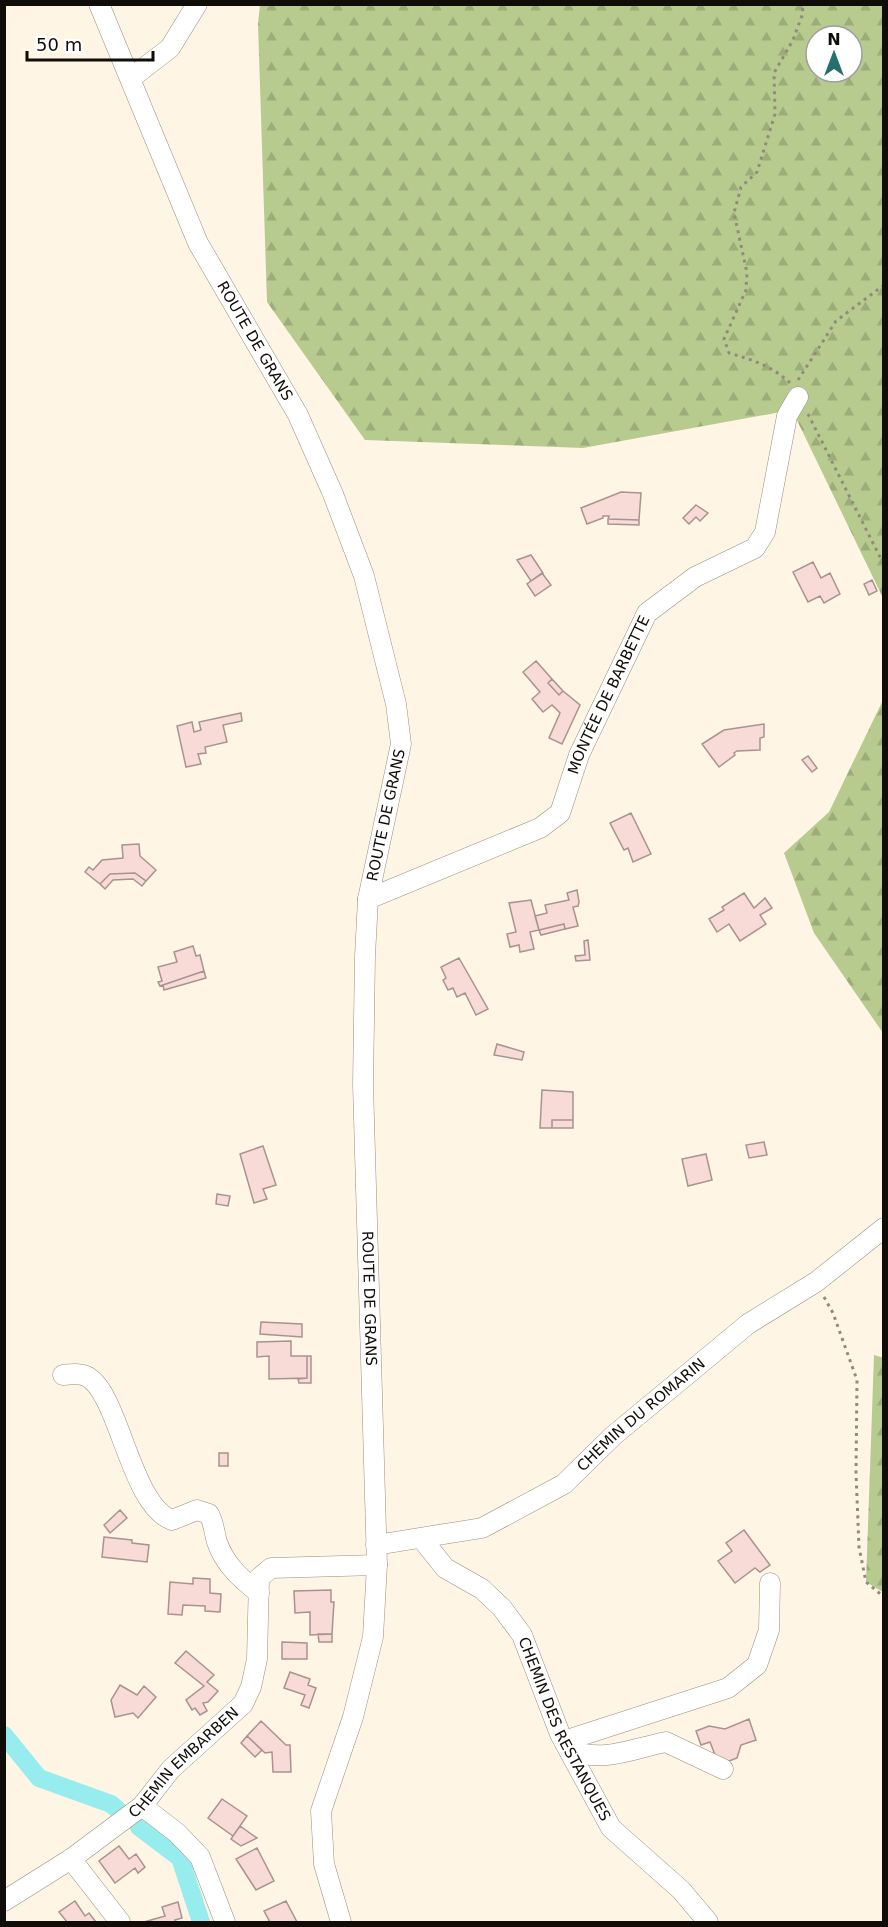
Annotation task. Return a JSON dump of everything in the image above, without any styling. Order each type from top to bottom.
[{"type":"street","name":"ROUTE DE GRANS","points":[[99,4],[198,243],[298,415],[333,494],[363,576],[396,704],[401,744],[368,899],[363,1084],[377,1564]]},
{"type":"street","points":[[131,78],[170,48],[197,4]]},
{"type":"street","name":"MONTÉE DE BARBETTE","points":[[368,899],[540,828],[560,813],[579,755],[647,613],[695,577],[755,548],[765,532],[787,416],[798,397]]},
{"type":"street","name":"CHEMIN DU ROMARIN","points":[[376,1545],[482,1528],[564,1484],[613,1436],[748,1324],[816,1282],[884,1228]]},
{"type":"street","points":[[63,1375],[85,1376],[102,1393],[129,1458],[159,1511],[172,1520],[197,1510],[209,1514],[217,1542],[228,1563],[239,1577],[259,1593]]},
{"type":"street","name":"CHEMIN DES RESTANQUES","points":[[422,1539],[445,1568],[482,1590],[502,1608],[522,1635],[566,1746],[611,1828],[681,1890],[708,1923]]},
{"type":"street","points":[[341,1923],[324,1864],[321,1811],[353,1717],[373,1637],[377,1564]]},
{"type":"street","name":"CHEMIN EMBARBEN","points":[[4,1900],[71,1859],[142,1806],[171,1769],[243,1704],[251,1687],[257,1659],[259,1578],[271,1568],[377,1564]]},
{"type":"street","points":[[566,1746],[728,1688],[757,1665],[769,1630],[770,1583]]},
{"type":"street","points":[[566,1746],[587,1756],[615,1756],[666,1742],[723,1769]]},
{"type":"street","points":[[142,1806],[177,1833],[200,1857],[225,1923]]},
{"type":"street","points":[[71,1859],[120,1923]]},
{"type":"path","points":[[802,4],[803,13],[793,40],[774,73],[775,114],[757,172],[741,187],[734,213],[747,273],[746,290],[724,339],[729,353],[759,362],[779,373],[794,387],[836,321],[884,285]]},
{"type":"path","points":[[798,397],[884,565]]},
{"type":"path","points":[[816,1282],[833,1313],[857,1380],[856,1473],[860,1547],[866,1582],[884,1597]]},
{"type":"green space","points":[[260,4],[883,5],[883,598],[792,410],[583,448],[365,440],[267,302],[258,24]]},
{"type":"green space","points":[[883,700],[883,1033],[814,933],[784,853],[829,812]]},
{"type":"green space","points":[[874,1355],[884,1358],[883,1592],[866,1582]]},
{"type":"building","points":[[621,492],[641,493],[639,520],[608,519],[609,516],[603,516],[587,524],[581,508]]},
{"type":"building","points":[[696,505],[708,513],[700,521],[696,517],[689,524],[683,518]]},
{"type":"building","points":[[608,519],[639,520],[639,525],[608,524]]},
{"type":"building","points":[[531,555],[543,573],[531,581],[517,560]]},
{"type":"building","points":[[813,562],[821,578],[830,573],[840,594],[824,603],[820,596],[808,602],[793,572]]},
{"type":"building","points":[[542,573],[551,585],[535,596],[527,584]]},
{"type":"building","points":[[872,580],[877,591],[869,595],[864,584]]},
{"type":"building","points":[[536,661],[552,679],[548,683],[559,695],[563,691],[580,705],[562,744],[549,738],[560,713],[552,705],[543,712],[532,699],[540,692],[523,672]]},
{"type":"building","points":[[552,679],[563,691],[559,695],[548,683]]},
{"type":"building","points":[[241,713],[242,721],[223,725],[227,742],[205,747],[206,753],[198,754],[201,764],[186,767],[177,726],[192,722],[194,732],[201,730],[199,722]]},
{"type":"building","points":[[764,724],[764,737],[760,738],[760,750],[737,751],[719,767],[702,744],[724,730]]},
{"type":"building","points":[[808,756],[817,768],[812,772],[802,760]]},
{"type":"building","points":[[631,813],[651,854],[633,862],[628,848],[624,850],[610,823]]},
{"type":"building","points":[[139,844],[140,856],[156,870],[146,881],[135,873],[110,874],[100,884],[85,872],[89,867],[93,870],[102,860],[123,858],[122,845]]},
{"type":"building","points":[[135,873],[146,881],[142,886],[133,879],[113,880],[105,889],[100,884],[110,874]]},
{"type":"building","points":[[577,890],[579,902],[578,906],[573,907],[578,926],[565,929],[564,924],[539,930],[535,916],[547,913],[545,905],[569,900],[567,893]]},
{"type":"building","points":[[744,893],[754,908],[765,898],[772,908],[760,915],[766,924],[740,941],[729,924],[717,932],[709,919],[724,910],[722,907]]},
{"type":"building","points":[[531,900],[539,930],[530,932],[534,949],[520,952],[519,945],[510,947],[507,934],[516,932],[509,903]]},
{"type":"building","points":[[564,924],[565,929],[541,935],[539,930]]},
{"type":"building","points":[[588,940],[590,960],[576,961],[575,956],[585,955],[584,941]]},
{"type":"building","points":[[193,946],[196,956],[200,955],[204,971],[160,986],[158,982],[162,981],[158,967],[177,962],[174,952]]},
{"type":"building","points":[[459,958],[488,1009],[476,1015],[465,993],[457,997],[453,988],[448,990],[443,980],[446,978],[441,967]]},
{"type":"building","points":[[204,971],[206,978],[164,990],[163,985]]},
{"type":"building","points":[[497,1044],[524,1052],[522,1060],[494,1055]]},
{"type":"building","points":[[542,1090],[573,1092],[573,1120],[552,1120],[552,1128],[540,1128]]},
{"type":"building","points":[[552,1120],[573,1120],[573,1128],[552,1128]]},
{"type":"building","points":[[764,1142],[767,1155],[749,1158],[746,1145]]},
{"type":"building","points":[[263,1146],[276,1185],[263,1189],[267,1199],[254,1203],[240,1154]]},
{"type":"building","points":[[706,1154],[712,1180],[688,1186],[682,1159]]},
{"type":"building","points":[[217,1194],[230,1196],[228,1206],[216,1204]]},
{"type":"building","points":[[261,1322],[302,1324],[302,1337],[260,1334]]},
{"type":"building","points":[[291,1341],[291,1356],[307,1356],[307,1378],[269,1379],[269,1356],[257,1357],[257,1342]]},
{"type":"building","points":[[307,1356],[311,1356],[311,1383],[299,1383],[298,1379],[307,1378]]},
{"type":"building","points":[[219,1453],[228,1453],[228,1466],[219,1466]]},
{"type":"building","points":[[120,1510],[127,1518],[110,1533],[104,1525]]},
{"type":"building","points":[[744,1530],[770,1565],[760,1572],[755,1568],[735,1583],[718,1561],[732,1551],[726,1543]]},
{"type":"building","points":[[104,1537],[132,1540],[132,1543],[149,1545],[147,1562],[102,1557]]},
{"type":"building","points":[[193,1578],[210,1579],[210,1593],[221,1594],[220,1612],[205,1611],[205,1606],[183,1605],[182,1615],[168,1614],[170,1582],[193,1584]]},
{"type":"building","points":[[331,1590],[331,1602],[334,1602],[332,1634],[310,1635],[310,1612],[295,1613],[294,1591]]},
{"type":"building","points":[[318,1634],[332,1634],[332,1642],[319,1642]]},
{"type":"building","points":[[282,1642],[307,1643],[307,1659],[282,1659]]},
{"type":"building","points":[[186,1651],[214,1675],[207,1682],[218,1691],[208,1702],[203,1703],[207,1711],[200,1715],[195,1708],[192,1710],[186,1700],[204,1686],[175,1663]]},
{"type":"building","points":[[290,1672],[310,1679],[308,1685],[316,1688],[309,1708],[301,1705],[305,1695],[284,1688]]},
{"type":"building","points":[[120,1685],[137,1695],[144,1686],[156,1697],[138,1718],[133,1713],[115,1717],[111,1700]]},
{"type":"building","points":[[749,1719],[756,1740],[741,1745],[737,1758],[719,1765],[710,1742],[701,1745],[696,1731],[709,1726],[725,1729]]},
{"type":"building","points":[[261,1721],[286,1745],[290,1745],[291,1772],[273,1772],[272,1752],[265,1753],[247,1736]]},
{"type":"building","points":[[247,1736],[262,1750],[255,1757],[241,1743]]},
{"type":"building","points":[[222,1799],[247,1816],[233,1836],[208,1818]]},
{"type":"building","points":[[240,1826],[257,1838],[241,1846],[231,1839]]},
{"type":"building","points":[[119,1846],[129,1859],[136,1854],[145,1867],[138,1873],[135,1868],[115,1883],[99,1861]]},
{"type":"building","points":[[257,1848],[274,1881],[256,1890],[236,1859]]},
{"type":"building","points":[[75,1901],[85,1916],[89,1913],[96,1922],[67,1922],[59,1912]]},
{"type":"building","points":[[286,1901],[297,1922],[270,1922],[264,1911]]},
{"type":"building","points":[[178,1902],[182,1918],[175,1920],[176,1922],[144,1922],[165,1916],[162,1907]]},
{"type":"waterway","points":[[4,1735],[39,1778],[111,1804],[117,1809]]},
{"type":"waterway","points":[[139,1827],[180,1858],[201,1922]]}]
